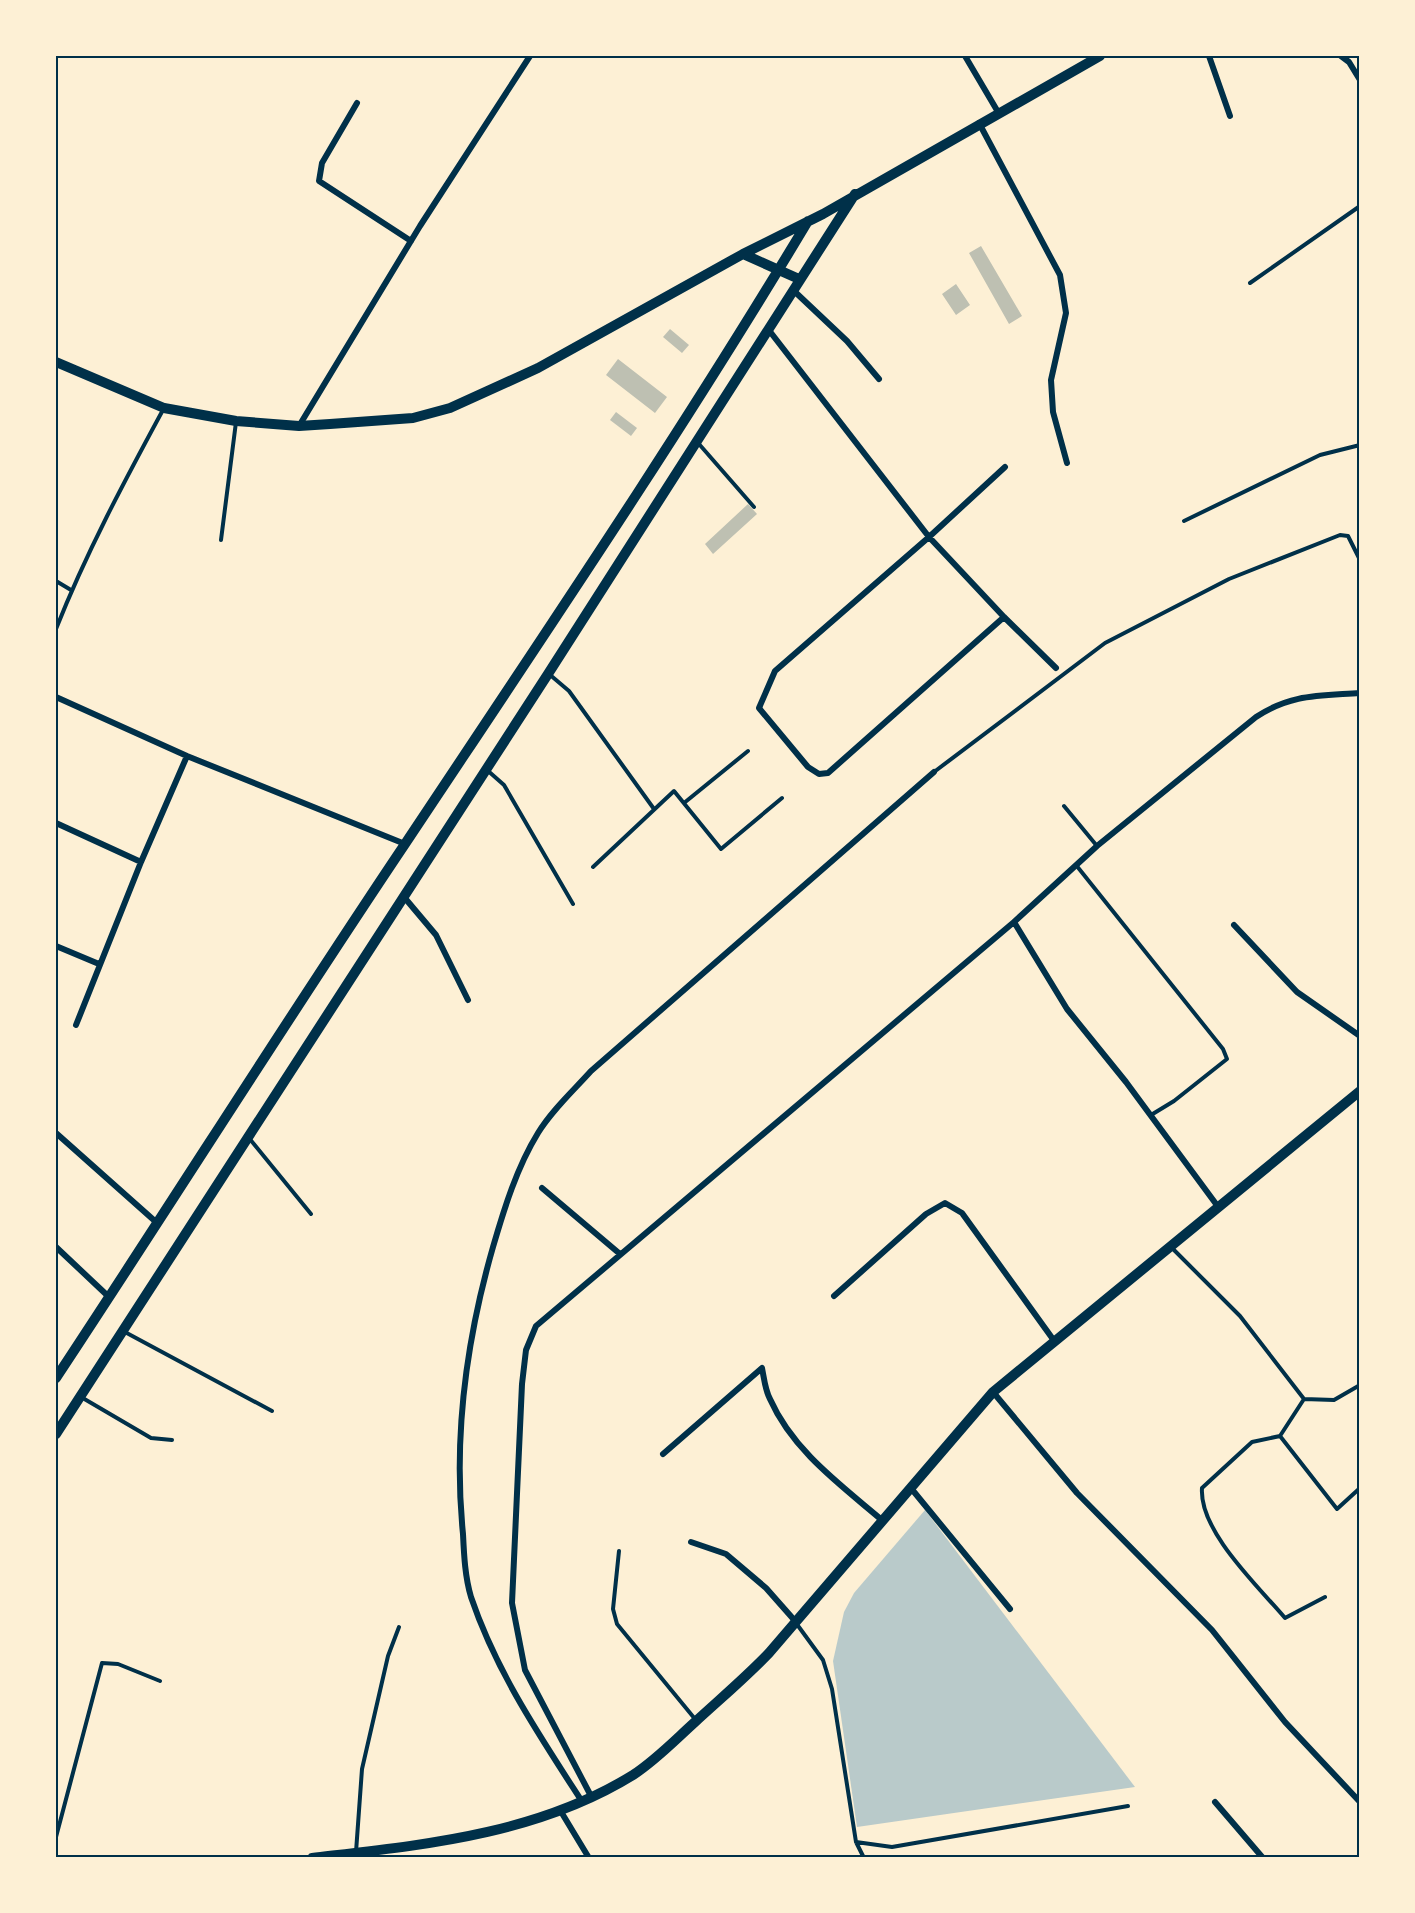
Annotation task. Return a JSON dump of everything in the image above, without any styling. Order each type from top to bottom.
[{"type":"main road","points":[[56,362],[164,408],[236,421],[300,426],[412,418],[450,408],[538,368],[743,254],[872,187],[998,112],[1100,56]]},
{"type":"main road","points":[[56,1434],[548,674],[855,194]]},
{"type":"main road","points":[[56,1378],[405,844],[500,704],[779,270],[808,221]]},
{"type":"main road","points":[[743,254],[799,279]]},
{"type":"main road","points":[[319,1857],[468,1838],[560,1810],[633,1775],[671,1746],[697,1720],[736,1688],[796,1622],[993,1392],[1171,1248],[1359,1091]]},
{"type":"street","points":[[300,426],[411,242],[530,56]]},
{"type":"street","points":[[965,56],[998,112]]},
{"type":"street","points":[[1209,56],[1230,116]]},
{"type":"street","points":[[1341,56],[1349,62],[1359,80]]},
{"type":"street","points":[[357,103],[322,164],[319,181],[411,242]]},
{"type":"street","points":[[979,123],[1060,275],[1066,313],[1051,380],[1053,412],[1067,463]]},
{"type":"street","points":[[793,290],[847,341],[879,379]]},
{"type":"street","points":[[768,329],[929,537],[1004,617],[1056,668]]},
{"type":"street","points":[[1004,617],[828,773],[819,774],[808,767],[759,708],[775,671],[929,537],[1005,467]]},
{"type":"street","points":[[586,1798],[525,1670],[512,1603],[519,1426],[526,1350],[536,1326],[1014,922],[1097,846],[1277,703],[1308,696],[1359,693]]},
{"type":"street","points":[[56,697],[187,756],[405,844]]},
{"type":"street","points":[[76,1025],[141,862],[187,756]]},
{"type":"street","points":[[586,1798],[533,1726],[495,1659],[471,1595],[466,1571],[459,1495],[458,1432],[478,1299],[500,1223],[518,1174],[538,1133],[556,1108],[591,1071],[934,772]]},
{"type":"street","points":[[56,823],[141,862]]},
{"type":"street","points":[[404,897],[436,934],[468,1000]]},
{"type":"street","points":[[1014,922],[1067,1009],[1219,1208]]},
{"type":"street","points":[[1234,925],[1297,992],[1359,1036]]},
{"type":"street","points":[[56,946],[99,964]]},
{"type":"street","points":[[56,1133],[156,1222]]},
{"type":"street","points":[[542,1188],[620,1254]]},
{"type":"street","points":[[834,1296],[926,1214],[945,1203],[962,1213],[1055,1342]]},
{"type":"street","points":[[56,1247],[109,1297]]},
{"type":"street","points":[[663,1454],[762,1368],[769,1398],[792,1438],[820,1467],[883,1521]]},
{"type":"street","points":[[993,1392],[1077,1493],[1212,1630],[1285,1722],[1359,1802]]},
{"type":"street","points":[[910,1487],[1010,1610]]},
{"type":"street","points":[[691,1542],[726,1554],[766,1588],[796,1622]]},
{"type":"street","points":[[1215,1802],[1263,1857]]},
{"type":"street","points":[[560,1810],[589,1857]]},
{"type":"lane","points":[[1250,284],[1359,206]]},
{"type":"lane","points":[[56,629],[71,590],[164,408]]},
{"type":"lane","points":[[221,540],[236,421]]},
{"type":"lane","points":[[696,441],[754,507]]},
{"type":"lane","points":[[1184,521],[1320,455],[1359,445]]},
{"type":"lane","points":[[934,772],[1105,643],[1229,579],[1340,535],[1348,536],[1359,560]]},
{"type":"lane","points":[[56,581],[71,590]]},
{"type":"lane","points":[[548,674],[569,691],[654,809]]},
{"type":"lane","points":[[684,803],[748,751]]},
{"type":"lane","points":[[486,770],[504,784],[573,904]]},
{"type":"lane","points":[[593,867],[674,791],[721,849],[782,798]]},
{"type":"lane","points":[[1064,806],[1097,846]]},
{"type":"lane","points":[[1075,865],[1223,1049],[1227,1059],[1150,1115]]},
{"type":"lane","points":[[248,1137],[311,1214]]},
{"type":"lane","points":[[1171,1248],[1240,1316],[1304,1399]]},
{"type":"lane","points":[[123,1331],[272,1411]]},
{"type":"lane","points":[[1304,1399],[1334,1400],[1359,1385]]},
{"type":"lane","points":[[80,1397],[152,1438],[172,1440]]},
{"type":"lane","points":[[1304,1399],[1280,1436],[1252,1442],[1202,1488],[1201,1502],[1214,1530],[1286,1618],[1325,1597]]},
{"type":"lane","points":[[1280,1436],[1337,1509],[1359,1488]]},
{"type":"lane","points":[[619,1551],[613,1609],[616,1624],[697,1720]]},
{"type":"lane","points":[[796,1622],[823,1660],[832,1689],[855,1842],[864,1857]]},
{"type":"lane","points":[[356,1852],[362,1770],[388,1656],[399,1627]]},
{"type":"lane","points":[[56,1837],[102,1663],[118,1664],[160,1681]]},
{"type":"lane","points":[[855,1842],[892,1847],[1128,1806]]},
{"type":"shaded area","points":[[925,1510],[1135,1787],[857,1827],[833,1661],[844,1612],[854,1593]]},
{"type":"building","points":[[981,246],[1022,316],[1009,324],[969,253]]},
{"type":"building","points":[[956,284],[970,305],[956,315],[942,294]]},
{"type":"building","points":[[670,329],[689,345],[682,353],[663,337]]},
{"type":"building","points":[[618,359],[667,397],[655,413],[606,375]]},
{"type":"building","points":[[616,412],[637,428],[631,436],[610,420]]},
{"type":"building","points":[[748,504],[757,514],[713,554],[705,544]]}]
